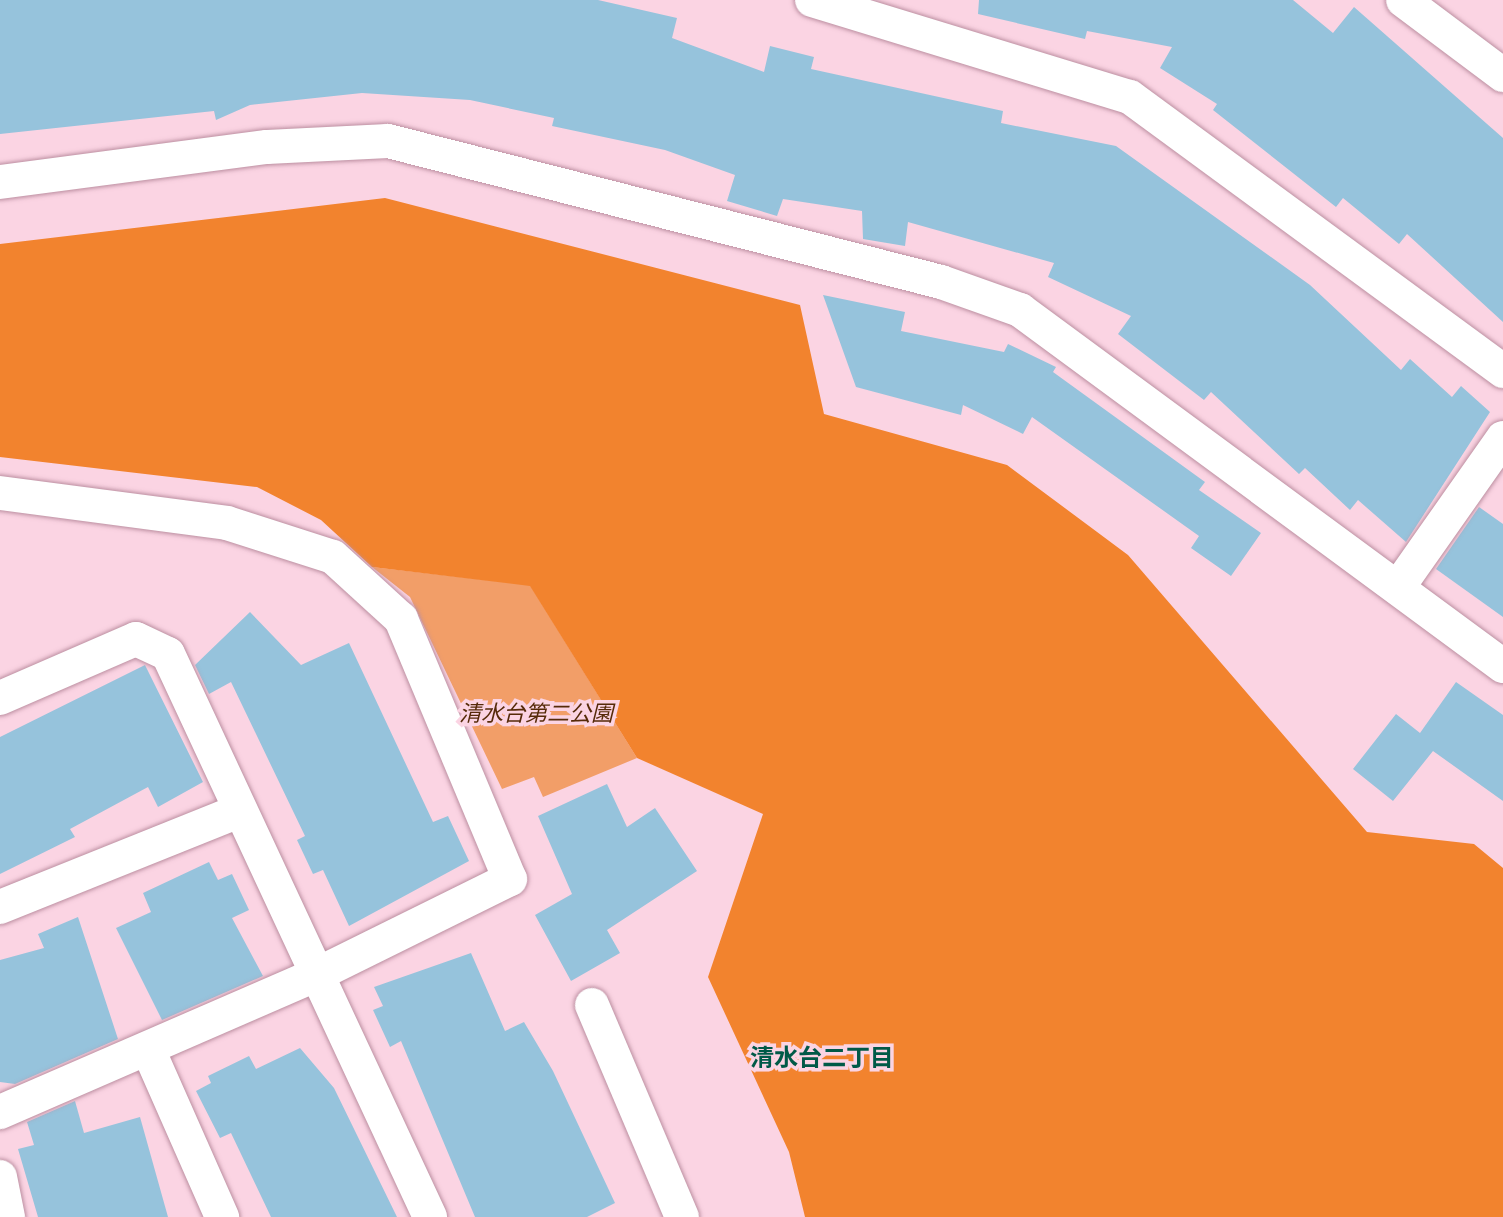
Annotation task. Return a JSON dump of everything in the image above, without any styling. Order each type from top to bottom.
[{"type":"street","points":[[812,0],[1130,97],[1503,371]]},
{"type":"street","points":[[1403,0],[1503,75]]},
{"type":"street","points":[[0,182],[267,147],[388,141],[941,282],[1020,310],[1399,586],[1503,666]]},
{"type":"street","points":[[1399,586],[1503,438]]},
{"type":"street","points":[[0,493],[227,523],[333,557],[401,619],[510,879],[320,973],[0,1112]]},
{"type":"street","points":[[0,698],[136,639],[168,654],[236,812],[320,973],[430,1217]]},
{"type":"street","points":[[0,907],[236,812]]},
{"type":"street","points":[[592,1005],[682,1217]]},
{"type":"street","points":[[148,1049],[222,1217]]},
{"type":"street","points":[[0,1177],[8,1217]]},
{"type":"green space","name":"清水台第二公園","points":[[372,567],[530,585],[637,758],[543,797],[534,777],[502,789],[410,597]]},
{"type":"shaded area","points":[[385,198],[800,305],[824,414],[1007,465],[1128,555],[1367,832],[1474,844],[1503,868],[1503,1217],[805,1217],[789,1152],[708,977],[763,814],[637,758],[530,586],[372,567],[321,520],[257,487],[0,457],[0,244]]},
{"type":"building","points":[[0,0],[598,0],[677,18],[672,38],[764,72],[770,46],[814,57],[811,69],[1003,111],[1001,123],[1116,146],[1310,285],[1401,370],[1410,359],[1452,397],[1461,386],[1490,412],[1406,542],[1358,500],[1350,510],[1305,468],[1299,474],[1211,392],[1204,400],[1118,334],[1131,316],[1048,277],[1054,263],[908,222],[905,246],[863,239],[862,211],[783,199],[777,216],[727,201],[735,175],[665,150],[552,126],[554,118],[470,100],[362,93],[250,105],[216,120],[214,111],[0,134]]},
{"type":"building","points":[[979,0],[1293,0],[1333,33],[1354,7],[1503,138],[1503,322],[1407,234],[1399,244],[1343,198],[1336,207],[1213,110],[1217,104],[1160,68],[1172,47],[1087,31],[1085,39],[978,14]]},
{"type":"building","points":[[823,295],[905,312],[901,331],[1004,352],[1008,344],[1056,367],[1053,372],[1205,482],[1199,490],[1261,533],[1231,576],[1191,548],[1199,536],[1032,417],[1023,434],[963,405],[961,415],[856,387]]},
{"type":"building","points":[[1479,507],[1503,524],[1503,617],[1436,569]]},
{"type":"building","points":[[250,612],[301,665],[349,643],[433,822],[448,816],[469,861],[349,926],[323,870],[313,874],[297,840],[305,836],[231,682],[209,694],[195,665]]},
{"type":"building","points":[[145,665],[203,782],[158,807],[148,787],[70,829],[75,837],[0,874],[0,737]]},
{"type":"building","points":[[1456,682],[1503,715],[1503,801],[1433,751],[1393,801],[1353,769],[1396,714],[1420,733]]},
{"type":"building","points":[[607,784],[627,827],[655,808],[697,871],[607,930],[620,953],[571,981],[535,915],[572,894],[538,816]]},
{"type":"building","points":[[209,862],[218,880],[232,874],[249,910],[232,918],[263,976],[162,1020],[116,928],[151,912],[143,893]]},
{"type":"building","points":[[78,917],[118,1039],[15,1084],[0,1082],[0,960],[44,948],[38,934]]},
{"type":"building","points":[[471,953],[505,1031],[524,1022],[553,1071],[615,1203],[587,1217],[475,1217],[401,1041],[390,1047],[373,1010],[383,1006],[374,987]]},
{"type":"building","points":[[300,1048],[334,1088],[397,1217],[271,1217],[231,1133],[220,1138],[196,1091],[211,1083],[208,1076],[249,1056],[256,1069]]},
{"type":"building","points":[[75,1101],[84,1133],[140,1117],[168,1217],[38,1217],[18,1149],[34,1145],[27,1122]]},
{"type":"district","name":"清水台二丁目","points":[[822,1057]]}]
